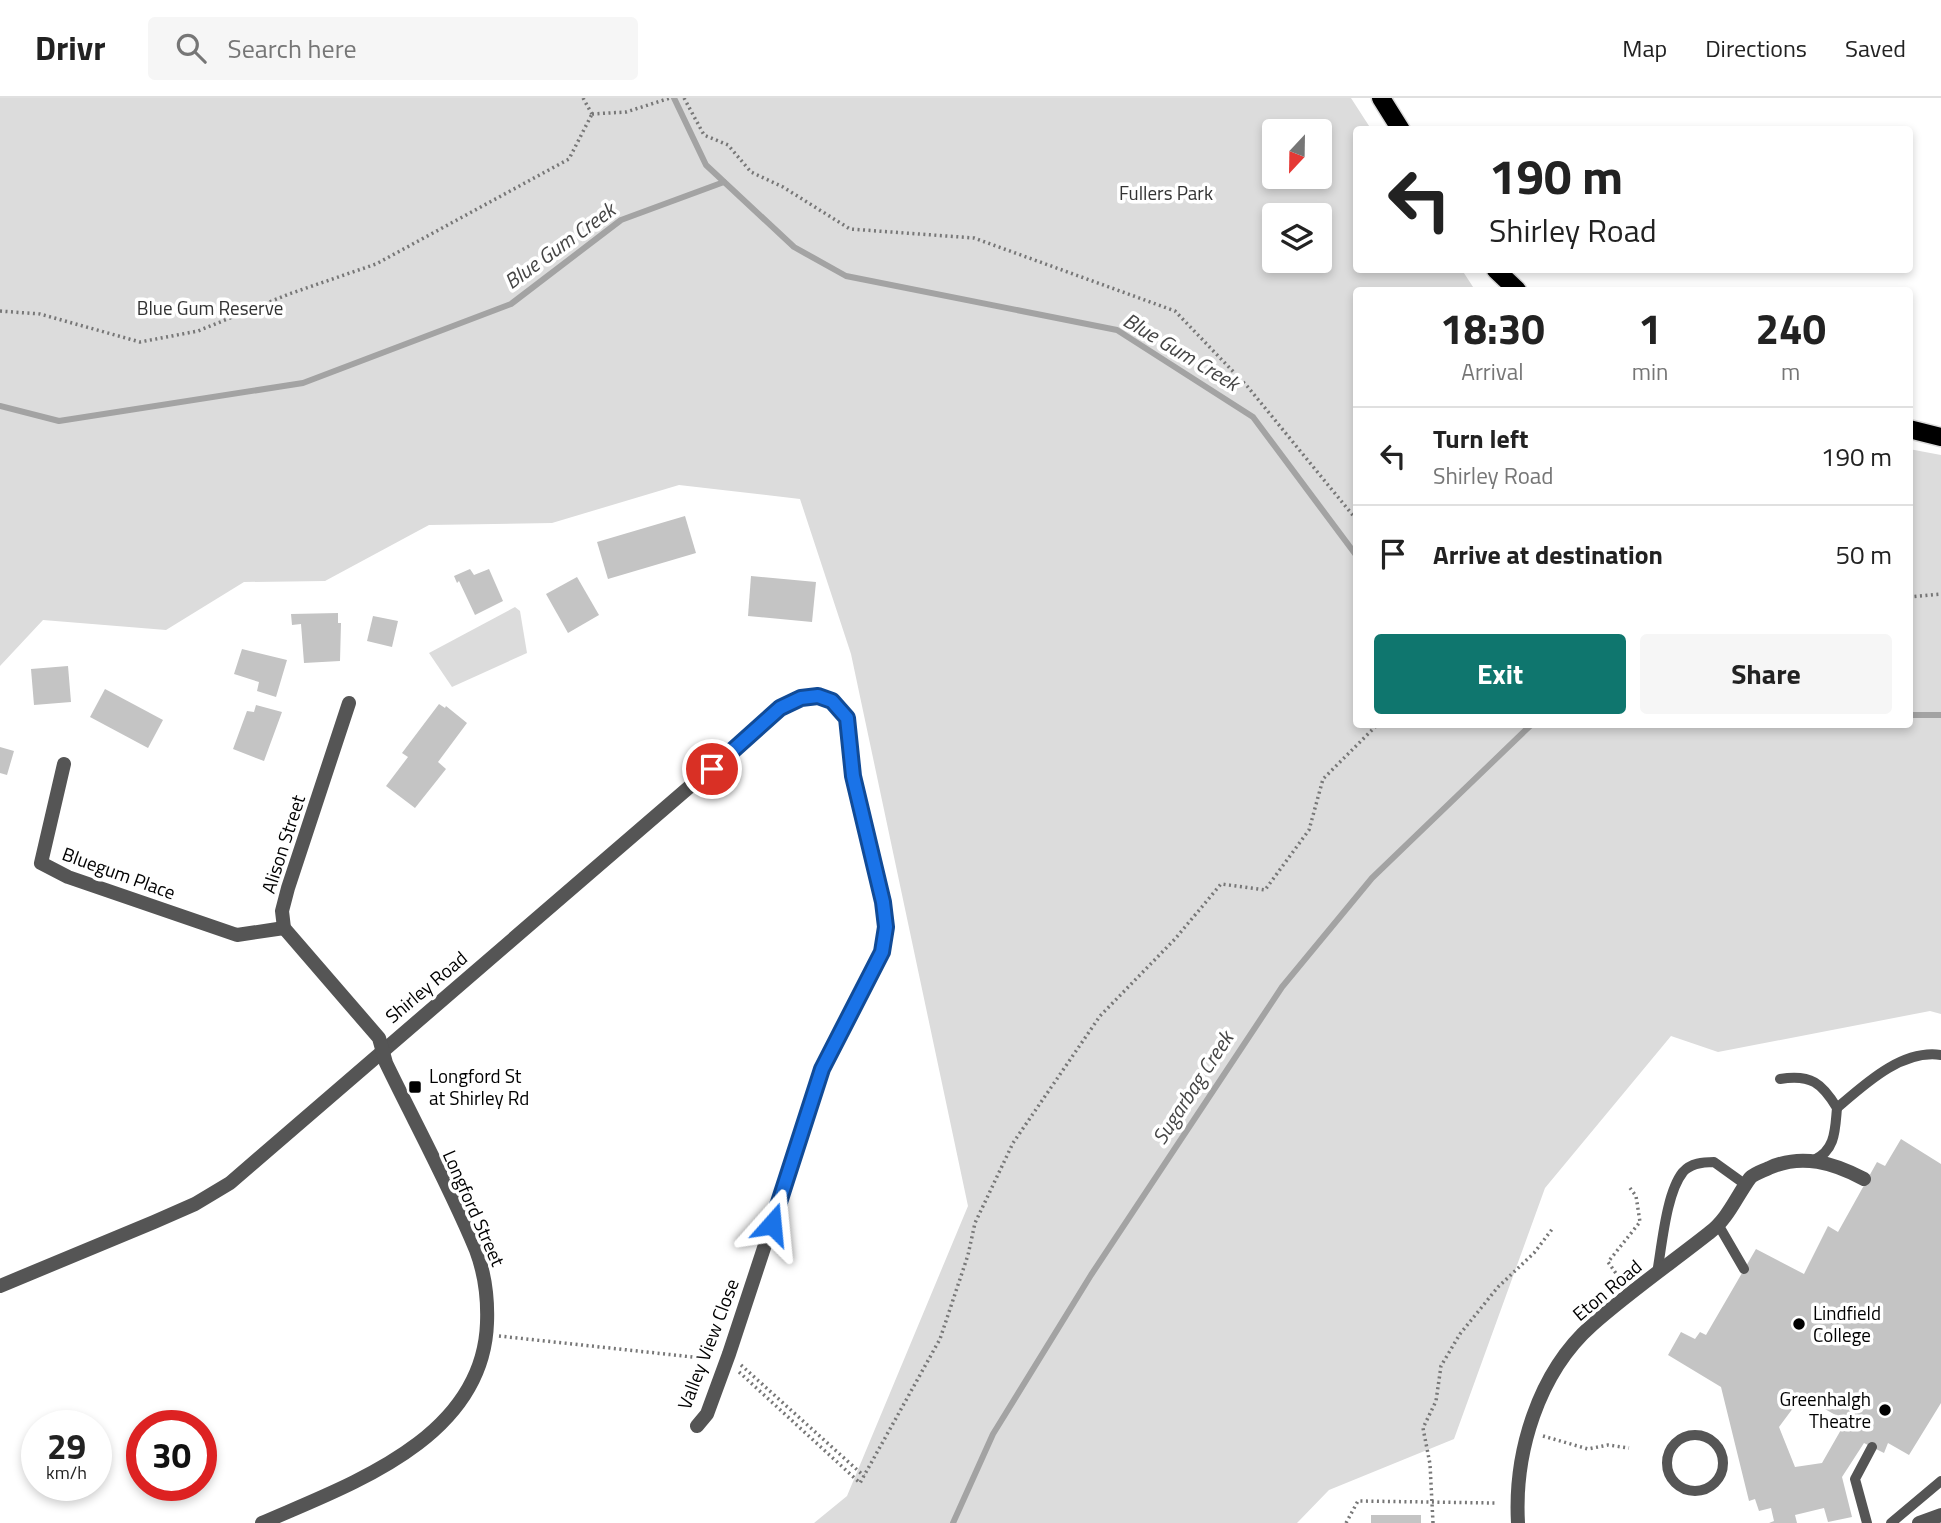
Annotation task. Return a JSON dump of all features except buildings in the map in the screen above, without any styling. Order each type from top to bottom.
[{"type":"main road","points":[[1381,98],[1398,126]]},
{"type":"main road","points":[[1499,273],[1514,287]]},
{"type":"main road","points":[[1913,430],[1941,437]]},
{"type":"street","name":"Shirley Road","points":[[0,1286],[154,1222],[211,1195],[230,1182],[780,708],[801,698],[818,696],[832,701],[847,718]]},
{"type":"street","name":"Alison Street","points":[[284,928],[282,911],[288,888],[349,703]]},
{"type":"street","name":"Valley View Close","points":[[697,1426],[706,1414],[728,1357],[822,1069],[882,952],[886,927],[883,902],[853,776],[847,718]]},
{"type":"street","name":"Bluegum Place","points":[[64,764],[41,863],[68,877],[237,935],[284,928]]},
{"type":"street","points":[[284,928],[379,1038],[383,1050]]},
{"type":"street","name":"Longford Street","points":[[262,1523],[368,1474],[402,1455],[431,1433],[470,1388],[482,1361],[487,1334],[488,1302],[476,1251],[386,1063],[383,1050]]},
{"type":"street","name":"Eton Road","points":[[1518,1523],[1518,1479],[1528,1432],[1549,1382],[1591,1326],[1719,1226],[1752,1176],[1778,1164],[1814,1160],[1841,1167],[1864,1180]]},
{"type":"street","points":[[1919,1523],[1941,1515]]},
{"type":"lane","points":[[1814,1160],[1827,1152],[1833,1143],[1838,1108],[1862,1087],[1901,1062],[1920,1055],[1941,1055]]},
{"type":"lane","points":[[1780,1079],[1794,1077],[1820,1084],[1838,1108]]},
{"type":"lane","points":[[1657,1274],[1671,1202],[1682,1174],[1690,1167],[1714,1162],[1746,1185]]},
{"type":"lane","points":[[1719,1226],[1744,1269]]},
{"type":"lane","points":[[1694,1435],[1711,1440],[1717,1446],[1723,1462],[1717,1479],[1703,1489],[1695,1490],[1678,1485],[1672,1479],[1667,1463],[1672,1446],[1678,1440],[1694,1435]]},
{"type":"lane","points":[[1867,1523],[1855,1479],[1872,1447]]},
{"type":"lane","points":[[1891,1523],[1941,1481]]},
{"type":"path","points":[[583,98],[592,114]]},
{"type":"path","points":[[592,114],[626,112],[670,98]]},
{"type":"path","points":[[684,98],[704,135],[727,145],[751,172],[783,187],[850,229],[974,239],[1175,311],[1247,386],[1353,515]]},
{"type":"path","points":[[0,311],[40,314],[140,342],[198,331],[289,294],[376,264],[569,159],[592,114]]},
{"type":"path","points":[[1913,597],[1941,594]]},
{"type":"path","points":[[487,1334],[728,1357],[863,1476],[940,1339],[968,1255],[975,1223],[1013,1143],[1100,1016],[1175,939],[1221,884],[1265,890],[1309,830],[1322,779],[1374,728]]},
{"type":"path","points":[[1630,1188],[1636,1196],[1640,1222],[1608,1262],[1632,1294]]},
{"type":"path","points":[[1433,1523],[1423,1428],[1436,1401],[1441,1366],[1460,1334],[1498,1287],[1534,1253],[1553,1228]]},
{"type":"path","points":[[1528,1432],[1588,1449],[1608,1446],[1629,1448]]},
{"type":"path","points":[[1346,1523],[1358,1501],[1495,1503]]},
{"type":"green space","points":[[0,98],[1351,98],[1369,126],[1353,126],[1353,273],[1464,273],[1473,287],[1353,287],[1353,728],[1913,728],[1913,450],[1941,455],[1941,1014],[1930,1011],[1718,1052],[1671,1036],[1545,1188],[1454,1439],[1329,1490],[1297,1523],[814,1523],[847,1496],[968,1206],[851,654],[800,499],[679,485],[552,523],[429,525],[325,581],[244,582],[166,630],[43,620],[0,666]]},
{"type":"green space","points":[[515,607],[520,611],[527,653],[452,687],[429,653]]},
{"type":"waterway","name":"Blue Gum Creek","points":[[674,98],[706,165],[794,247],[846,276],[1117,330],[1253,417],[1353,551]]},
{"type":"waterway","name":"Blue Gum Creek","points":[[0,406],[59,421],[303,383],[511,304],[621,220],[724,182]]},
{"type":"waterway","name":"Blue Gum Creek","points":[[1913,715],[1941,715]]},
{"type":"waterway","name":"Sugarbag Creek","points":[[953,1523],[993,1434],[1091,1275],[1282,987],[1372,878],[1528,728]]},
{"type":"place","name":"Longford St at Shirley Rd","points":[[415,1087]]},
{"type":"place","name":"Lindfield College","points":[[1799,1324]]},
{"type":"place","name":"Greenhalgh Theatre","points":[[1885,1410]]},
{"type":"route","points":[[712,769],[780,708],[801,698],[818,696],[832,701],[847,718],[853,776],[883,902],[886,927],[882,952],[822,1069],[772,1224]]},
{"type":"park label","name":"Fullers Park","points":[[1166,193]]},
{"type":"park label","name":"Blue Gum Reserve","points":[[210,308]]}]
